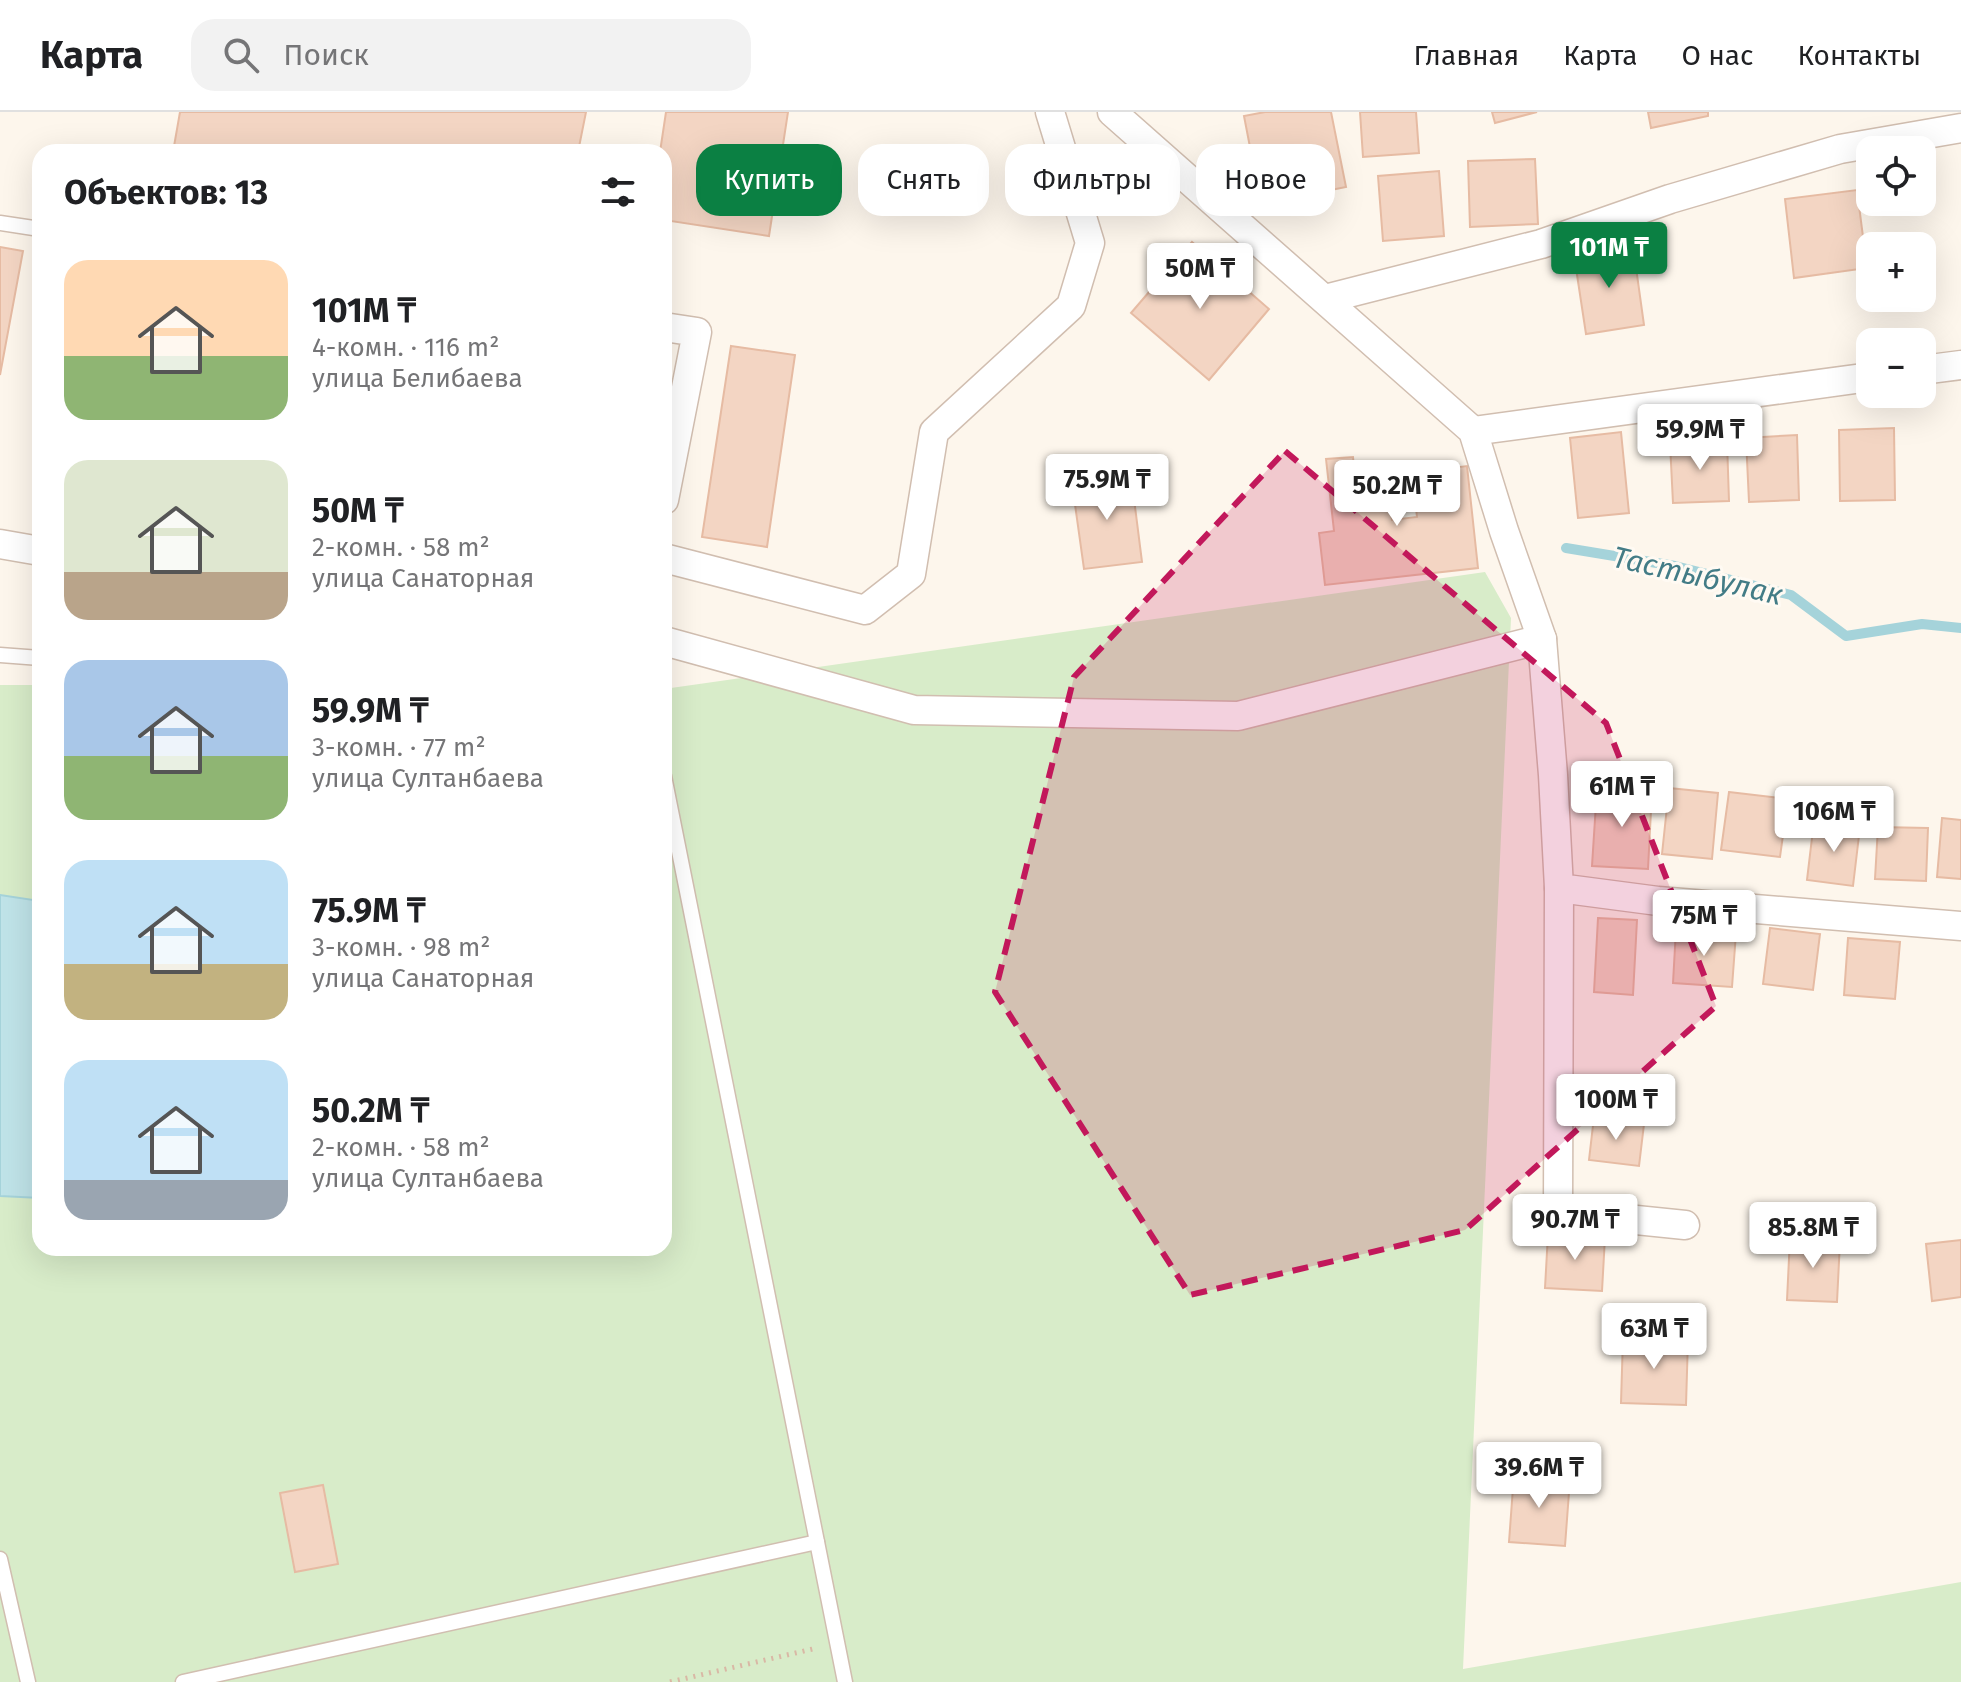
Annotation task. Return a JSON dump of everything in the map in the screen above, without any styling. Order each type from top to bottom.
[{"type":"street","points":[[672,560],[865,610],[911,574],[934,432],[1071,306],[1087,256],[1090,243],[1050,112]]},
{"type":"street","points":[[1112,112],[1473,431],[1542,639],[1566,889],[1558,1212],[1685,1225]]},
{"type":"street","points":[[1325,299],[1541,244],[1670,199],[1840,149],[1961,128]]},
{"type":"street","points":[[672,328],[697,332],[672,459]]},
{"type":"street","points":[[1936,368],[1961,365]]},
{"type":"street","points":[[1473,431],[1856,379]]},
{"type":"street","points":[[0,544],[32,550]]},
{"type":"street","points":[[672,643],[914,710],[1238,716],[1542,639]]},
{"type":"street","points":[[1566,889],[1658,901],[1961,926]]},
{"type":"lane","points":[[0,223],[32,228]]},
{"type":"lane","points":[[0,655],[32,657]]},
{"type":"lane","points":[[672,816],[845,1682]]},
{"type":"lane","points":[[183,1682],[817,1542]]},
{"type":"lane","points":[[0,1559],[28,1682]]},
{"type":"path","points":[[670,1682],[837,1643]]},
{"type":"highlighted area","points":[[1285,451],[1606,723],[1716,1006],[1465,1230],[1190,1295],[995,992],[1074,677]]},
{"type":"green space","points":[[1485,572],[1511,618],[1463,1669],[1961,1582],[1961,1682],[0,1682],[0,685],[32,685],[32,1256],[672,1256],[672,688]]},
{"type":"water","points":[[0,895],[32,900],[32,1198],[0,1196]]},
{"type":"building","points":[[180,112],[586,112],[580,144],[174,144]]},
{"type":"building","points":[[666,112],[788,112],[783,144],[696,144],[696,216],[772,216],[769,236],[672,221],[672,144],[661,144]]},
{"type":"building","points":[[1265,112],[1331,112],[1346,187],[1335,189],[1335,144],[1249,144],[1244,116]]},
{"type":"building","points":[[1360,112],[1416,112],[1419,153],[1363,157]]},
{"type":"building","points":[[1492,112],[1537,112],[1495,123]]},
{"type":"building","points":[[1648,112],[1708,112],[1708,116],[1651,128]]},
{"type":"building","points":[[1535,159],[1538,224],[1470,227],[1468,161]]},
{"type":"building","points":[[1439,171],[1444,236],[1383,241],[1378,176]]},
{"type":"building","points":[[1856,190],[1856,216],[1860,216],[1862,232],[1856,232],[1856,270],[1794,278],[1785,199]]},
{"type":"building","points":[[1192,242],[1269,309],[1209,380],[1131,313]]},
{"type":"building","points":[[1633,246],[1644,325],[1586,334],[1574,255]]},
{"type":"building","points":[[0,247],[23,251],[0,375]]},
{"type":"building","points":[[731,346],[795,355],[767,547],[702,537]]},
{"type":"building","points":[[1894,428],[1895,500],[1840,501],[1839,430]]},
{"type":"building","points":[[1621,432],[1629,513],[1578,518],[1570,438]]},
{"type":"building","points":[[1797,435],[1799,500],[1749,502],[1746,438]]},
{"type":"building","points":[[1727,441],[1729,501],[1673,503],[1670,443]]},
{"type":"building","points":[[1353,457],[1356,488],[1388,485],[1392,520],[1417,517],[1412,473],[1467,466],[1478,568],[1325,585],[1319,533],[1334,531],[1326,459]]},
{"type":"building","points":[[1131,475],[1142,562],[1084,569],[1072,483]]},
{"type":"building","points":[[1597,788],[1652,791],[1648,869],[1592,866]]},
{"type":"building","points":[[1669,788],[1718,793],[1712,859],[1662,854]]},
{"type":"building","points":[[1729,792],[1788,799],[1780,857],[1721,850]]},
{"type":"building","points":[[1942,818],[1961,820],[1961,879],[1937,877]]},
{"type":"building","points":[[1814,821],[1860,827],[1853,886],[1807,880]]},
{"type":"building","points":[[1878,827],[1928,828],[1926,881],[1875,879]]},
{"type":"building","points":[[1598,918],[1637,920],[1633,995],[1594,992]]},
{"type":"building","points":[[1770,928],[1820,934],[1813,990],[1763,984]]},
{"type":"building","points":[[1676,929],[1736,933],[1732,987],[1673,983]]},
{"type":"building","points":[[1848,938],[1900,942],[1895,999],[1844,995]]},
{"type":"building","points":[[1594,1117],[1644,1124],[1639,1166],[1589,1160]]},
{"type":"building","points":[[1548,1234],[1605,1237],[1602,1291],[1545,1288]]},
{"type":"building","points":[[1790,1238],[1840,1241],[1837,1302],[1787,1300]]},
{"type":"building","points":[[1961,1240],[1961,1297],[1932,1301],[1926,1244]]},
{"type":"building","points":[[1623,1337],[1688,1339],[1686,1405],[1621,1403]]},
{"type":"building","points":[[1514,1474],[1570,1479],[1565,1546],[1509,1542]]},
{"type":"building","points":[[323,1485],[338,1564],[295,1572],[280,1493]]},
{"type":"waterway","name":"Тастыбулак","points":[[1566,548],[1675,566],[1791,595],[1846,636],[1922,624],[1961,628]]}]
